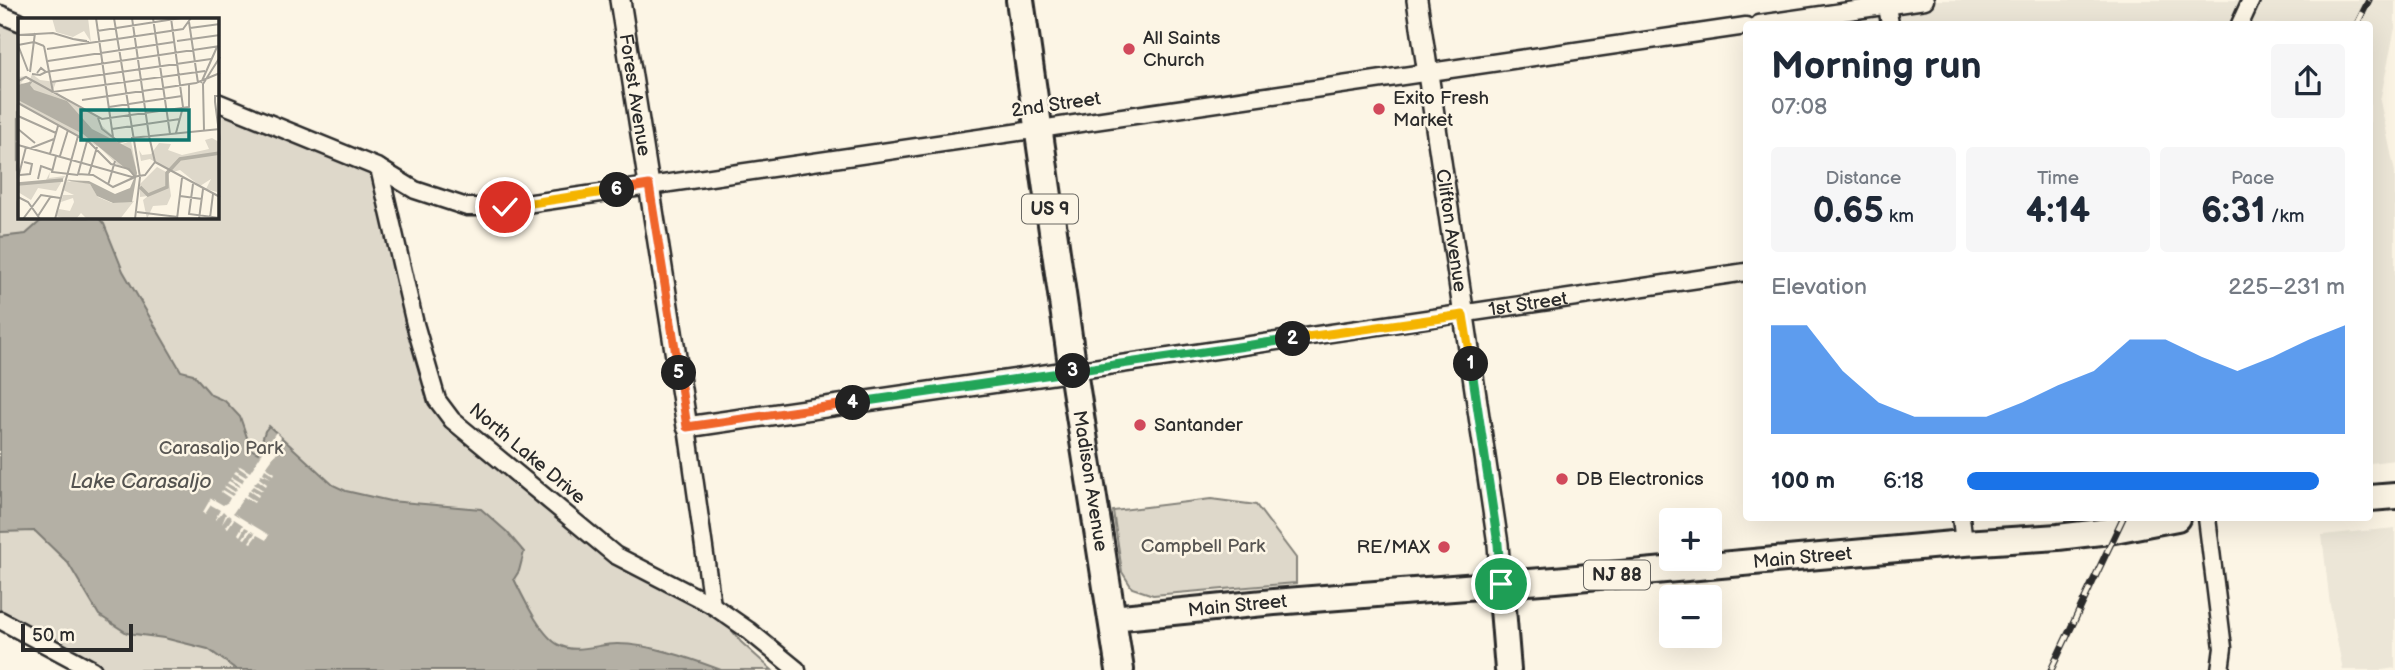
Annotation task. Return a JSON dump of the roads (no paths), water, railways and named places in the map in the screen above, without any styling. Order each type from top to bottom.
[{"type":"highway","name":"Madison Avenue","points":[[1020,0],[1118,668]]},
{"type":"main road","points":[[2373,498],[2395,496]]},
{"type":"main road","name":"NJ 88","points":[[2102,527],[2152,521]]},
{"type":"main road","name":"Main Street","points":[[1112,618],[1965,543],[2102,527]]},
{"type":"main road","points":[[1501,584],[1508,670]]},
{"type":"street","name":"Forest Avenue","points":[[620,0],[687,427],[712,606]]},
{"type":"street","name":"Clifton Avenue","points":[[1417,0],[1498,544],[1501,584]]},
{"type":"street","points":[[1777,21],[1887,3],[1925,0]]},
{"type":"street","points":[[2240,21],[2251,0]]},
{"type":"street","points":[[1887,3],[1890,21]]},
{"type":"street","points":[[0,14],[18,22]]},
{"type":"street","name":"2nd Street","points":[[379,168],[415,190],[467,207],[505,207],[1743,26]]},
{"type":"street","points":[[219,103],[379,168]]},
{"type":"street","name":"North Lake Drive","points":[[379,168],[418,334],[438,400],[452,420],[615,555],[712,606],[748,630],[797,670]]},
{"type":"street","name":"1st Street","points":[[687,427],[1743,272]]},
{"type":"street","points":[[1961,521],[1965,543]]},
{"type":"street","points":[[2207,521],[2223,648],[2220,670]]},
{"type":"street","points":[[0,620],[93,670]]},
{"type":"water","name":"Lake Carasaljo","points":[[43,219],[100,219],[123,271],[181,371],[193,374],[211,395],[225,401],[240,417],[251,449],[258,453],[269,426],[333,485],[346,491],[390,501],[481,509],[507,532],[524,552],[514,579],[539,625],[559,645],[573,649],[610,644],[643,646],[683,656],[721,670],[237,670],[208,649],[164,638],[127,633],[99,615],[68,563],[35,531],[0,532],[0,237],[26,234]]},
{"type":"railway","points":[[2358,21],[2369,0]]},
{"type":"railway","points":[[2051,670],[2122,521]]},
{"type":"place","name":"All Saints Church","points":[[1129,49]]},
{"type":"place","name":"Exito Fresh Market","points":[[1379,109]]},
{"type":"place","name":"Santander","points":[[1140,425]]},
{"type":"place","name":"DB Electronics","points":[[1562,479]]},
{"type":"place","name":"RE/MAX","points":[[1444,547]]},
{"type":"park label","name":"Carasaljo Park","points":[[221,448]]},
{"type":"park label","name":"Campbell Park","points":[[1203,546]]}]
